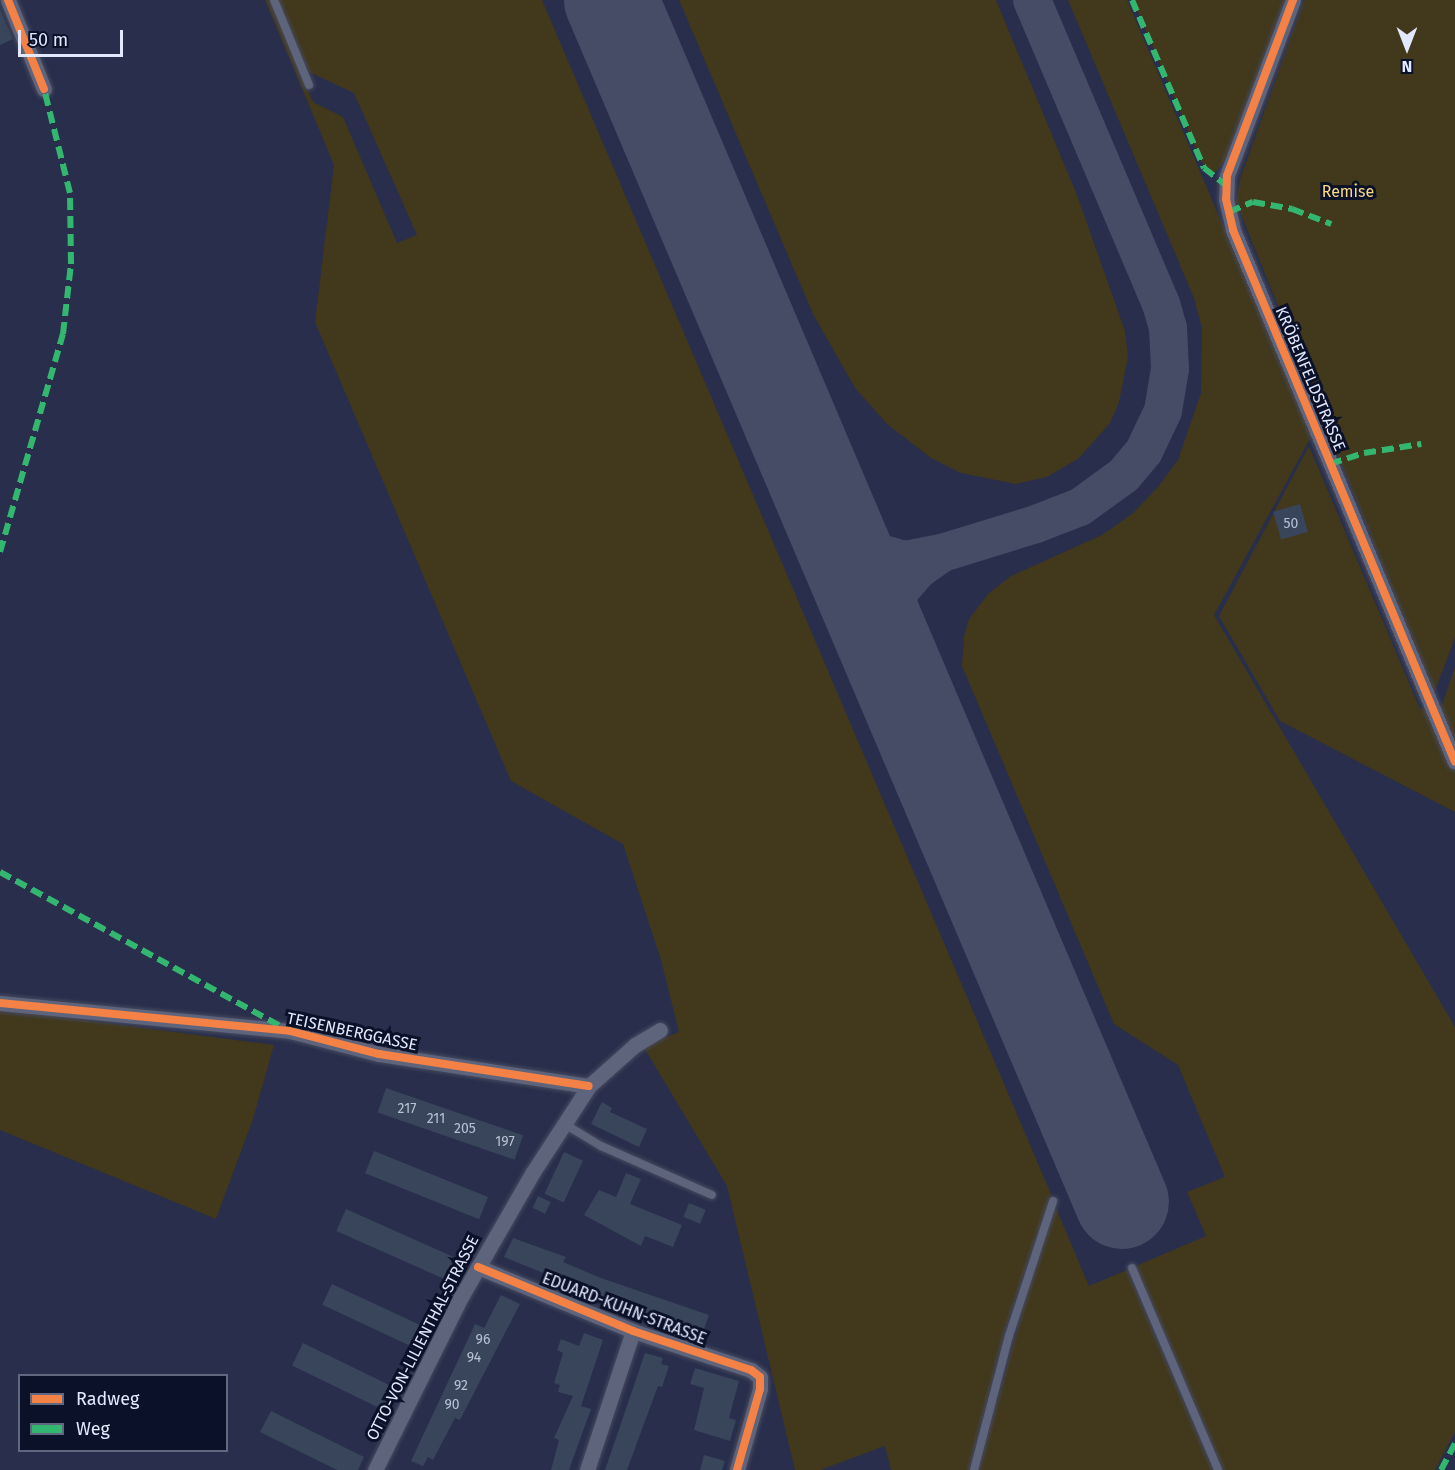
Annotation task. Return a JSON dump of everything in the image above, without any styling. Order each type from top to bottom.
[{"type":"street","points":[[8,0],[44,89]]},
{"type":"street","name":"KRÖBENFELDSTRASSE","points":[[1293,0],[1227,176],[1226,198],[1233,230],[1455,762]]},
{"type":"street","name":"TEISENBERGGASSE","points":[[0,1003],[290,1031],[379,1054],[590,1086]]},
{"type":"street","name":"OTTO-VON-LILIENTHAL-STRASSE","points":[[375,1470],[478,1267],[533,1172],[590,1086],[635,1045],[660,1030]]},
{"type":"street","name":"EDUARD-KUHN-STRASSE","points":[[478,1267],[633,1331],[751,1370],[760,1377],[760,1389],[737,1470]]},
{"type":"street","points":[[587,1470],[633,1331]]},
{"type":"lane","points":[[274,0],[309,85]]},
{"type":"lane","points":[[566,1125],[601,1146],[712,1195]]},
{"type":"lane","points":[[974,1470],[1009,1336],[1053,1202]]},
{"type":"lane","points":[[1132,1268],[1218,1470]]},
{"type":"green space","points":[[265,0],[271,0],[313,102],[343,117],[397,243],[417,235],[354,93],[309,72],[276,0],[542,0],[1051,1194],[1005,1331],[969,1470],[891,1470],[885,1446],[820,1470],[795,1470],[727,1186],[643,1046],[679,1032],[661,960],[623,844],[511,781],[315,322],[334,165]]},
{"type":"green space","points":[[679,0],[996,0],[1077,195],[1125,331],[1128,357],[1119,402],[1110,423],[1079,458],[1047,477],[1016,484],[961,473],[931,458],[887,424],[855,388],[813,314]]},
{"type":"green space","points":[[1068,0],[1127,0],[1312,435],[1214,615],[1455,1027],[1455,1432],[1435,1470],[1223,1470],[1136,1266],[1206,1236],[1187,1192],[1225,1177],[1178,1065],[1114,1024],[962,666],[964,636],[969,619],[989,593],[1011,576],[1102,535],[1132,514],[1158,487],[1178,460],[1201,393],[1202,328],[1194,298]]},
{"type":"green space","points":[[1133,0],[1286,0],[1231,152],[1214,174],[1201,161]]},
{"type":"green space","name":"Remise","points":[[1304,0],[1455,0],[1455,638],[1434,693],[1236,202],[1240,179]]},
{"type":"green space","points":[[1309,446],[1420,709],[1442,705],[1455,667],[1455,812],[1280,721],[1219,616]]},
{"type":"green space","points":[[0,1009],[274,1045],[253,1119],[216,1219],[0,1130]]},
{"type":"green space","points":[[1056,1208],[1089,1286],[1127,1270],[1213,1470],[978,1470],[1041,1243]]},
{"type":"building","points":[[0,9],[13,39],[0,45]]},
{"type":"building","points":[[1300,504],[1308,532],[1281,540],[1273,512]]},
{"type":"building","points":[[386,1088],[523,1135],[515,1160],[378,1113]]},
{"type":"building","points":[[602,1102],[612,1108],[610,1112],[647,1129],[639,1147],[591,1124]]},
{"type":"building","points":[[374,1151],[488,1197],[479,1219],[365,1173]]},
{"type":"building","points":[[564,1152],[583,1161],[564,1203],[545,1194]]},
{"type":"building","points":[[626,1173],[641,1179],[630,1204],[682,1225],[673,1247],[645,1236],[641,1246],[584,1215],[599,1190],[616,1197]]},
{"type":"building","points":[[538,1196],[551,1202],[545,1214],[533,1208]]},
{"type":"building","points":[[689,1203],[706,1210],[700,1224],[683,1217]]},
{"type":"building","points":[[346,1209],[459,1259],[450,1281],[336,1231]]},
{"type":"building","points":[[513,1238],[566,1257],[563,1262],[601,1278],[709,1315],[702,1335],[663,1322],[660,1330],[645,1325],[649,1316],[504,1257]]},
{"type":"building","points":[[332,1284],[427,1328],[417,1349],[322,1305]]},
{"type":"building","points":[[501,1295],[520,1304],[460,1420],[455,1418],[433,1460],[428,1457],[423,1466],[411,1461],[475,1324],[484,1328]]},
{"type":"building","points":[[584,1333],[603,1340],[581,1406],[591,1409],[569,1470],[551,1470],[559,1440],[554,1438],[573,1396],[558,1392],[560,1385],[554,1383],[563,1353],[557,1350],[561,1339],[579,1346]]},
{"type":"building","points":[[303,1343],[397,1389],[386,1411],[292,1365]]},
{"type":"building","points":[[645,1353],[663,1358],[661,1364],[669,1366],[662,1387],[658,1386],[627,1470],[605,1470]]},
{"type":"building","points":[[695,1368],[739,1381],[729,1418],[736,1420],[730,1441],[694,1430],[704,1388],[690,1384]]},
{"type":"building","points":[[271,1411],[364,1457],[358,1470],[337,1470],[260,1432]]},
{"type":"building","points":[[704,1455],[725,1461],[722,1470],[700,1470]]},
{"type":"taxiway","points":[[835,528],[873,551],[905,560],[942,553],[1036,524],[1080,507],[1124,475],[1144,451],[1163,411],[1170,369],[1168,328],[1161,304],[1032,0]]},
{"type":"taxiway","points":[[890,656],[891,618],[899,592],[918,570],[941,554]]},
{"type":"runway","points":[[611,0],[1122,1202]]},
{"type":"marked path","points":[[1132,0],[1204,168],[1227,186]]},
{"type":"marked path","points":[[0,552],[63,334],[71,264],[70,193],[44,89]]},
{"type":"marked path","points":[[1229,212],[1253,202],[1292,209],[1331,224]]},
{"type":"marked path","points":[[1330,464],[1364,453],[1421,444]]},
{"type":"marked path","points":[[0,872],[282,1027]]},
{"type":"marked path","points":[[1441,1470],[1455,1444]]},
{"type":"cycle path","points":[[8,0],[44,89]]},
{"type":"cycle path","points":[[1293,0],[1227,176],[1226,199],[1233,230],[1455,762]]},
{"type":"cycle path","points":[[0,1003],[290,1031],[379,1054],[589,1086]]},
{"type":"cycle path","points":[[478,1267],[633,1331],[751,1370],[760,1377],[760,1389],[737,1470]]}]
